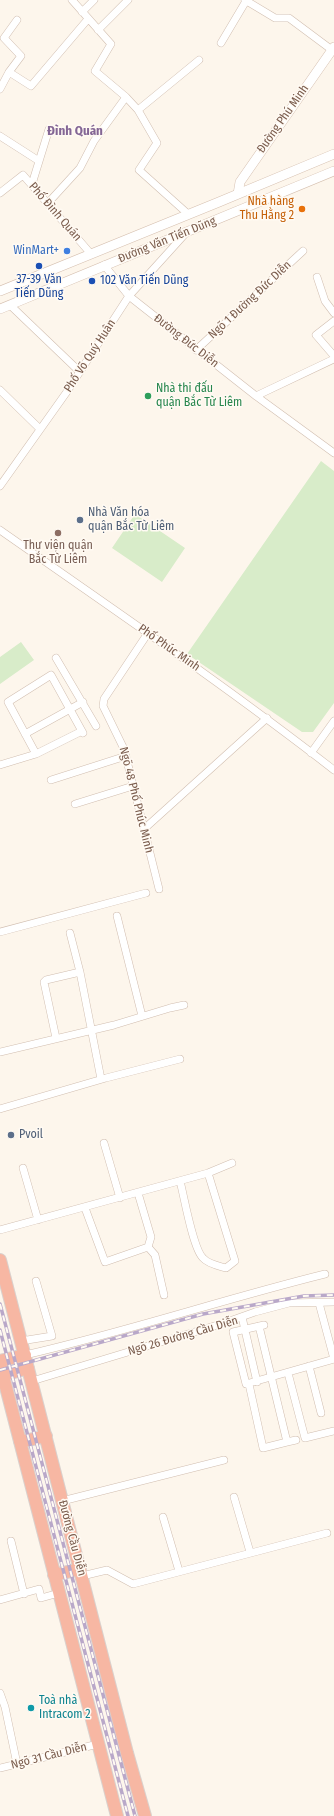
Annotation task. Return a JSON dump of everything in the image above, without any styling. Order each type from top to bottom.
[{"type":"highway","name":"Đường Cầu Diễn","points":[[0,1260],[127,1753],[145,1816]]},
{"type":"highway","points":[[0,1361],[25,1355]]},
{"type":"highway","points":[[28,1368],[1,1369],[117,1816]]},
{"type":"highway","points":[[20,1442],[46,1436]]},
{"type":"highway","points":[[54,1575],[81,1573]]},
{"type":"main road","name":"Đường Phú Minh","points":[[238,194],[240,182],[333,48]]},
{"type":"main road","name":"Đường Văn Tiến Dũng","points":[[0,291],[334,154]]},
{"type":"main road","name":"Đường Văn Tiến Dũng","points":[[0,310],[104,265],[334,171]]},
{"type":"street","points":[[72,0],[111,46],[94,71],[126,97],[138,110],[157,143],[139,170],[188,214]]},
{"type":"street","points":[[82,12],[94,0]]},
{"type":"street","points":[[98,30],[128,0]]},
{"type":"street","points":[[221,43],[225,39],[245,0],[275,18],[289,18],[333,48]]},
{"type":"street","points":[[9,72],[32,86],[88,19]]},
{"type":"street","points":[[0,89],[9,72],[21,56],[4,38],[17,20]]},
{"type":"street","points":[[138,110],[199,60]]},
{"type":"street","points":[[48,203],[80,168],[94,141],[126,97]]},
{"type":"street","points":[[32,184],[49,129]]},
{"type":"street","points":[[0,136],[39,161]]},
{"type":"street","name":"Phố Đình Quán","points":[[0,193],[23,175],[90,254]]},
{"type":"street","name":"Phố Võ Quý Huân","points":[[0,486],[80,372],[130,296],[186,232]]},
{"type":"street","name":"Ngõ 1 Đường Đức Diễn","points":[[196,350],[303,251]]},
{"type":"street","name":"Đường Đức Diễn","points":[[104,265],[130,296],[196,350],[256,396],[333,451]]},
{"type":"street","points":[[317,277],[325,301],[334,313]]},
{"type":"street","points":[[10,306],[80,372]]},
{"type":"street","points":[[334,321],[316,335],[334,356]]},
{"type":"street","points":[[256,396],[334,359]]},
{"type":"street","points":[[0,390],[40,429]]},
{"type":"street","name":"Phố Phúc Minh","points":[[0,530],[267,718],[334,770]]},
{"type":"street","name":"Ngõ 48 Phố Phúc Minh","points":[[148,633],[104,699],[103,706],[115,728],[126,756],[159,889]]},
{"type":"street","points":[[56,658],[96,726]]},
{"type":"street","points":[[0,765],[36,754],[82,732],[51,675],[8,702],[36,754]]},
{"type":"street","points":[[25,734],[82,702]]},
{"type":"street","points":[[144,829],[267,718]]},
{"type":"street","points":[[311,752],[334,721]]},
{"type":"street","points":[[51,780],[126,756]]},
{"type":"street","points":[[75,804],[133,786]]},
{"type":"street","points":[[0,932],[146,893]]},
{"type":"street","points":[[117,916],[142,1016]]},
{"type":"street","points":[[70,933],[80,972],[101,1079]]},
{"type":"street","points":[[56,1038],[44,982],[46,980],[80,972]]},
{"type":"street","points":[[0,1052],[91,1030],[184,1005]]},
{"type":"street","points":[[0,1109],[101,1079],[180,1059]]},
{"type":"street","points":[[104,1143],[120,1198]]},
{"type":"street","points":[[0,1230],[138,1193],[208,1173],[232,1164]]},
{"type":"street","points":[[23,1168],[38,1220]]},
{"type":"street","points":[[180,1181],[196,1245],[202,1258],[226,1268],[235,1261],[208,1173]]},
{"type":"street","points":[[138,1193],[151,1237],[148,1247]]},
{"type":"street","points":[[85,1208],[105,1262],[148,1247]]},
{"type":"street","points":[[148,1247],[154,1255],[164,1295]]},
{"type":"street","points":[[25,1355],[76,1343],[324,1274]]},
{"type":"street","points":[[21,1341],[52,1336],[36,1281]]},
{"type":"street","points":[[242,1317],[289,1303],[334,1302]]},
{"type":"street","points":[[287,1442],[272,1377],[262,1326],[233,1332],[246,1384],[253,1383],[272,1377],[288,1372],[334,1359],[319,1303]]},
{"type":"street","name":"Ngõ 26 Đường Cầu Diễn","points":[[32,1381],[242,1317],[253,1383]]},
{"type":"street","points":[[309,1366],[322,1413]]},
{"type":"street","points":[[288,1372],[305,1438],[334,1431]]},
{"type":"street","points":[[253,1383],[264,1448],[296,1440]]},
{"type":"street","points":[[62,1501],[224,1460]]},
{"type":"street","points":[[234,1497],[250,1552]]},
{"type":"street","points":[[163,1517],[179,1571]]},
{"type":"street","points":[[81,1573],[107,1570],[133,1584],[250,1552],[326,1534]]},
{"type":"street","points":[[11,1541],[24,1594]]},
{"type":"street","points":[[0,1600],[39,1589],[41,1598],[59,1593]]},
{"type":"street","points":[[0,1693],[5,1708],[17,1764]]},
{"type":"street","name":"Ngõ 31 Cầu Diễn","points":[[0,1768],[98,1744]]},
{"type":"green space","points":[[321,461],[334,471],[334,703],[313,732],[302,732],[187,654]]},
{"type":"green space","points":[[135,514],[185,548],[162,582],[112,548]]},
{"type":"green space","points":[[21,642],[34,660],[0,684],[0,657]]},
{"type":"railway","points":[[0,1370],[203,1314],[304,1296],[334,1295]]},
{"type":"railway","points":[[0,1304],[135,1816]]},
{"type":"railway","points":[[0,1330],[128,1816]]},
{"type":"place","name":"Nhà hàng Thu Hằng 2","points":[[302,209]]},
{"type":"place","name":"WinMart+","points":[[67,251]]},
{"type":"place","name":"37-39 Văn Tiến Dũng","points":[[39,266]]},
{"type":"place","name":"102 Văn Tiến Dũng","points":[[92,281]]},
{"type":"place","name":"Nhà thi đấu quận Bắc Từ Liêm","points":[[148,396]]},
{"type":"place","name":"Nhà Văn hóa quận Bắc Từ Liêm","points":[[80,520]]},
{"type":"place","name":"Thư viện quận Bắc Từ Liêm","points":[[58,533]]},
{"type":"place","name":"Pvoil","points":[[11,1135]]},
{"type":"place","name":"Toà nhà Intracom 2","points":[[31,1708]]},
{"type":"district","name":"Đình Quán","points":[[75,131]]}]
